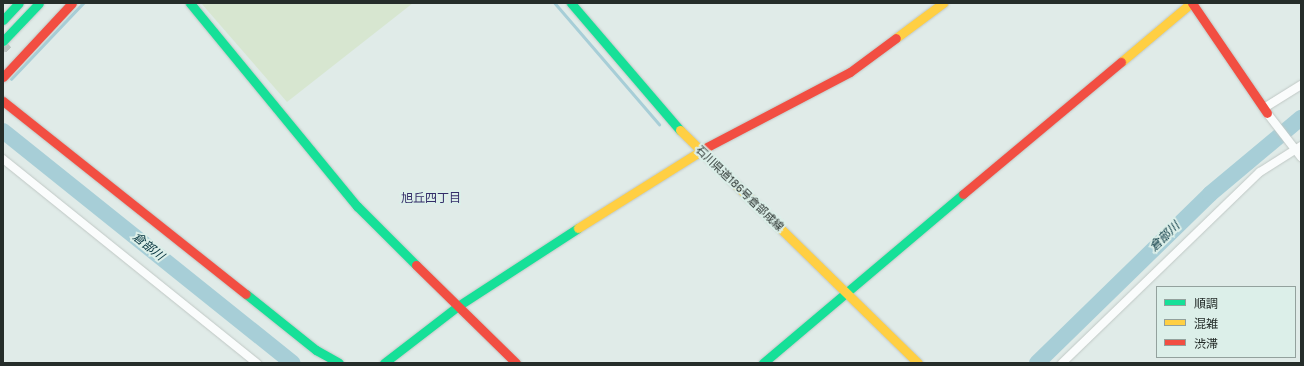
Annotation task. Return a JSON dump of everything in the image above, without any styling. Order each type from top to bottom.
[{"type":"main road","points":[[3,20],[19,3]]},
{"type":"main road","points":[[3,41],[39,3]]},
{"type":"main road","points":[[3,77],[72,3]]},
{"type":"main road","points":[[190,3],[357,206],[516,363]]},
{"type":"main road","name":"石川県道186号倉部成線","points":[[572,3],[698,151],[846,291],[918,363]]},
{"type":"main road","points":[[384,363],[458,306],[698,151],[830,84],[875,56],[943,3]]},
{"type":"main road","points":[[763,363],[846,291],[1191,3],[1266,111]]},
{"type":"main road","points":[[3,101],[316,350],[339,363]]},
{"type":"main road","points":[[771,356],[779,363]]},
{"type":"street","points":[[1062,363],[1260,172],[1278,157],[1298,150],[1266,111],[1301,85]]},
{"type":"street","points":[[3,159],[257,363]]},
{"type":"green space","points":[[201,3],[413,3],[287,102]]},
{"type":"waterway","points":[[11,79],[83,3]]},
{"type":"waterway","points":[[555,3],[659,124]]},
{"type":"waterway","name":"倉部川","points":[[1037,363],[1210,194],[1301,118]]},
{"type":"waterway","name":"倉部川","points":[[3,131],[293,363]]},
{"type":"tunnel","points":[[3,44],[9,51]]},
{"type":"traffic: fast","points":[[3,20],[19,3]]},
{"type":"traffic: fast","points":[[3,41],[39,3]]},
{"type":"traffic: fast","points":[[190,3],[357,206],[416,265]]},
{"type":"traffic: fast","points":[[571,3],[680,130]]},
{"type":"traffic: fast","points":[[763,363],[963,194]]},
{"type":"traffic: fast","points":[[384,363],[458,306],[578,228]]},
{"type":"traffic: fast","points":[[246,294],[316,350],[339,363]]},
{"type":"traffic: slow","points":[[896,38],[943,3]]},
{"type":"traffic: slow","points":[[1121,62],[1191,3]]},
{"type":"traffic: slow","points":[[680,130],[918,363]]},
{"type":"traffic: slow","points":[[578,228],[707,147]]},
{"type":"traffic: jam","points":[[3,77],[72,3]]},
{"type":"traffic: jam","points":[[1192,3],[1267,113]]},
{"type":"traffic: jam","points":[[707,147],[850,72],[896,38]]},
{"type":"traffic: jam","points":[[963,194],[1121,62]]},
{"type":"traffic: jam","points":[[3,101],[246,294]]},
{"type":"traffic: jam","points":[[416,265],[516,363]]},
{"type":"district","name":"旭丘四丁目","points":[[431,199]]}]
